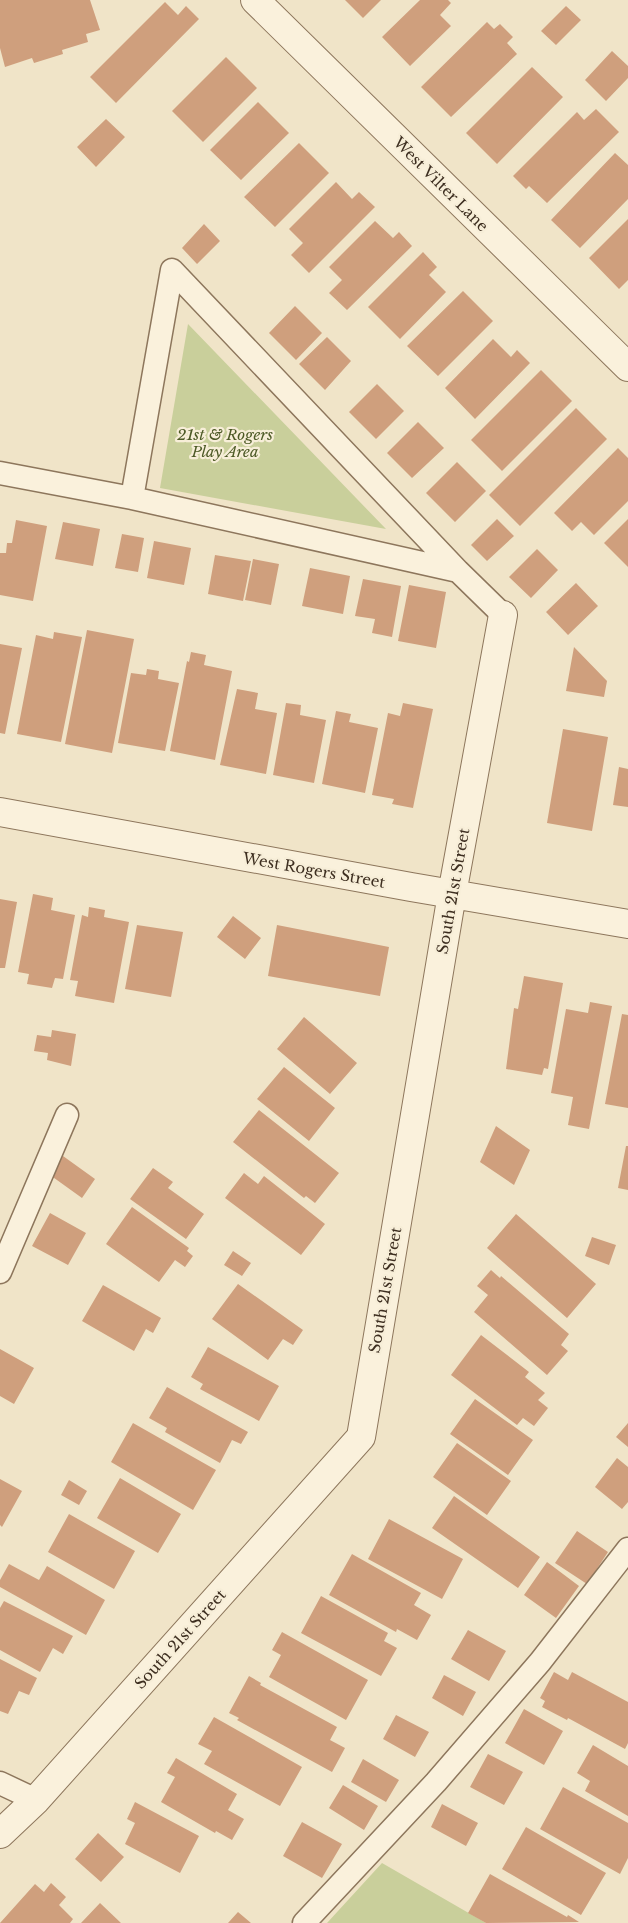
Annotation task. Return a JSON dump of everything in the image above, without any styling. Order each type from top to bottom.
[{"type":"street","name":"West Vilter Lane","points":[[254,0],[628,367]]},
{"type":"street","name":"South 21st Street","points":[[0,1834],[36,1800],[361,1437],[452,894],[503,615]]},
{"type":"street","name":"West Rogers Street","points":[[0,812],[628,924]]},
{"type":"lane","points":[[132,498],[172,270],[458,571],[503,615]]},
{"type":"lane","points":[[0,473],[132,498],[458,571]]},
{"type":"lane","points":[[0,1272],[67,1115]]},
{"type":"lane","points":[[304,1923],[436,1782],[540,1662],[628,1549]]},
{"type":"lane","points":[[0,1783],[36,1800]]},
{"type":"green space","name":"21st & Rogers Play Area","points":[[188,324],[386,529],[160,488]]},
{"type":"green space","points":[[382,1863],[486,1923],[327,1923]]},
{"type":"building","points":[[0,0],[90,0],[100,30],[86,34],[88,42],[62,50],[63,54],[34,63],[32,58],[5,67],[0,48]]},
{"type":"building","points":[[345,0],[381,0],[363,18]]},
{"type":"building","points":[[420,0],[448,0],[451,3],[440,15],[451,26],[410,66],[382,37]]},
{"type":"building","points":[[165,2],[178,15],[186,6],[199,19],[116,103],[90,77]]},
{"type":"building","points":[[566,6],[581,20],[556,45],[541,31]]},
{"type":"building","points":[[487,22],[494,29],[500,24],[513,37],[507,43],[517,54],[451,117],[421,87]]},
{"type":"building","points":[[612,51],[628,66],[628,78],[606,101],[585,80]]},
{"type":"building","points":[[226,57],[257,88],[203,142],[172,111]]},
{"type":"building","points":[[532,67],[563,97],[497,164],[466,133]]},
{"type":"building","points":[[258,102],[289,133],[241,180],[210,150]]},
{"type":"building","points":[[596,109],[619,132],[547,203],[529,186],[526,189],[513,176],[577,112],[584,120]]},
{"type":"building","points":[[106,119],[125,137],[96,167],[77,147]]},
{"type":"building","points":[[299,143],[329,173],[275,227],[244,197]]},
{"type":"building","points":[[615,153],[628,165],[628,199],[580,248],[551,220]]},
{"type":"building","points":[[336,182],[352,199],[359,192],[375,207],[309,273],[291,255],[303,243],[289,229]]},
{"type":"building","points":[[628,219],[628,280],[619,289],[589,258]]},
{"type":"building","points":[[375,221],[393,238],[399,232],[412,246],[347,310],[329,293],[342,280],[329,267]]},
{"type":"building","points":[[204,224],[220,241],[197,264],[182,248]]},
{"type":"building","points":[[423,252],[437,267],[429,275],[446,292],[400,339],[368,307]]},
{"type":"building","points":[[463,291],[493,321],[438,376],[407,346]]},
{"type":"building","points":[[295,306],[322,333],[296,360],[269,333]]},
{"type":"building","points":[[327,337],[351,361],[325,390],[299,364]]},
{"type":"building","points":[[493,339],[511,357],[517,350],[530,363],[475,419],[445,388]]},
{"type":"building","points":[[541,370],[572,401],[502,471],[471,440]]},
{"type":"building","points":[[377,384],[404,411],[376,439],[349,412]]},
{"type":"building","points":[[576,408],[607,439],[520,526],[489,495]]},
{"type":"building","points":[[418,422],[444,448],[412,478],[387,453]]},
{"type":"building","points":[[618,448],[628,458],[628,501],[594,535],[581,522],[572,531],[554,513]]},
{"type":"building","points":[[457,462],[486,491],[455,522],[426,493]]},
{"type":"building","points":[[497,519],[514,536],[487,561],[471,545]]},
{"type":"building","points":[[628,519],[628,567],[604,543]]},
{"type":"building","points":[[16,520],[47,526],[33,601],[0,595],[0,553],[6,553],[7,543],[12,543]]},
{"type":"building","points":[[63,522],[100,529],[93,566],[55,559]]},
{"type":"building","points":[[122,534],[144,538],[138,572],[115,568]]},
{"type":"building","points":[[154,541],[191,548],[184,585],[147,578]]},
{"type":"building","points":[[537,549],[558,570],[531,598],[509,577]]},
{"type":"building","points":[[215,555],[251,561],[243,601],[208,594]]},
{"type":"building","points":[[253,559],[279,564],[271,605],[245,600]]},
{"type":"building","points":[[310,568],[350,576],[343,614],[302,606]]},
{"type":"building","points":[[363,579],[401,586],[392,637],[372,633],[375,619],[355,616]]},
{"type":"building","points":[[576,583],[598,606],[568,635],[546,612]]},
{"type":"building","points":[[409,585],[446,592],[436,648],[398,641]]},
{"type":"building","points":[[87,630],[134,639],[112,753],[65,744]]},
{"type":"building","points":[[54,632],[82,637],[61,742],[17,734],[36,635],[53,639]]},
{"type":"building","points":[[0,644],[22,648],[5,734],[0,733]]},
{"type":"building","points":[[574,647],[607,681],[604,697],[566,691]]},
{"type":"building","points":[[191,652],[206,655],[204,665],[232,671],[215,760],[170,751],[187,661],[189,662]]},
{"type":"building","points":[[147,669],[159,671],[158,679],[179,683],[165,751],[118,743],[131,673],[146,675]]},
{"type":"building","points":[[237,689],[258,693],[255,709],[277,713],[266,774],[220,765]]},
{"type":"building","points":[[286,703],[301,705],[300,715],[326,720],[314,783],[273,775]]},
{"type":"building","points":[[403,703],[433,709],[413,808],[392,804],[394,799],[372,795],[388,713],[400,716]]},
{"type":"building","points":[[336,711],[351,714],[349,722],[378,728],[365,793],[322,784]]},
{"type":"building","points":[[563,729],[608,737],[592,831],[547,823]]},
{"type":"building","points":[[619,767],[628,769],[628,807],[613,805]]},
{"type":"building","points":[[33,894],[53,898],[51,910],[75,915],[63,979],[55,978],[52,988],[27,984],[29,974],[18,972]]},
{"type":"building","points":[[0,899],[17,902],[5,968],[0,968]]},
{"type":"building","points":[[89,907],[105,910],[104,917],[129,922],[114,1003],[75,996],[78,981],[70,980],[82,915],[88,917]]},
{"type":"building","points":[[233,916],[261,938],[245,959],[217,937]]},
{"type":"building","points":[[137,925],[183,932],[171,997],[125,989]]},
{"type":"building","points":[[277,925],[389,947],[380,996],[268,976]]},
{"type":"building","points":[[524,976],[563,983],[548,1069],[544,1068],[542,1075],[506,1069],[514,1008],[518,1009]]},
{"type":"building","points":[[590,1002],[612,1006],[589,1129],[568,1125],[573,1097],[551,1093],[566,1009],[588,1013]]},
{"type":"building","points":[[622,1014],[628,1015],[628,1108],[605,1104]]},
{"type":"building","points":[[304,1017],[357,1063],[330,1094],[277,1049]]},
{"type":"building","points":[[52,1030],[76,1034],[71,1066],[47,1060],[48,1053],[34,1051],[37,1035],[51,1037]]},
{"type":"building","points":[[284,1067],[335,1108],[309,1141],[257,1099]]},
{"type":"building","points":[[259,1110],[339,1173],[315,1203],[306,1196],[304,1198],[233,1142]]},
{"type":"building","points":[[496,1126],[530,1150],[514,1185],[480,1162]]},
{"type":"building","points":[[626,1146],[628,1146],[628,1190],[618,1188]]},
{"type":"building","points":[[63,1156],[95,1179],[82,1198],[50,1175]]},
{"type":"building","points":[[153,1168],[173,1182],[168,1188],[204,1214],[186,1239],[130,1199]]},
{"type":"building","points":[[244,1173],[258,1184],[264,1176],[325,1224],[301,1255],[225,1198]]},
{"type":"building","points":[[132,1207],[189,1248],[187,1251],[193,1256],[185,1267],[175,1260],[159,1282],[106,1244]]},
{"type":"building","points":[[50,1213],[86,1233],[68,1265],[32,1246]]},
{"type":"building","points":[[516,1214],[596,1284],[567,1318],[487,1248]]},
{"type":"building","points":[[592,1237],[616,1245],[609,1265],[585,1256]]},
{"type":"building","points":[[233,1251],[251,1263],[242,1276],[224,1265]]},
{"type":"building","points":[[491,1270],[500,1278],[501,1276],[569,1334],[561,1345],[568,1351],[547,1375],[474,1312],[488,1295],[477,1286]]},
{"type":"building","points":[[238,1284],[303,1330],[293,1345],[283,1339],[268,1360],[212,1319]]},
{"type":"building","points":[[103,1285],[161,1318],[153,1333],[146,1329],[134,1351],[82,1321]]},
{"type":"building","points":[[481,1335],[529,1372],[525,1377],[545,1393],[538,1400],[548,1408],[534,1426],[523,1418],[517,1425],[451,1375]]},
{"type":"building","points":[[208,1347],[279,1386],[259,1421],[200,1389],[203,1384],[191,1377]]},
{"type":"building","points":[[0,1349],[34,1368],[14,1404],[0,1396]]},
{"type":"building","points":[[167,1387],[248,1432],[241,1444],[232,1440],[220,1463],[165,1432],[167,1428],[149,1418]]},
{"type":"building","points":[[475,1399],[533,1440],[508,1475],[450,1434]]},
{"type":"building","points":[[133,1423],[216,1470],[193,1510],[111,1462]]},
{"type":"building","points":[[628,1423],[628,1447],[616,1437]]},
{"type":"building","points":[[457,1443],[511,1481],[487,1515],[433,1477]]},
{"type":"building","points":[[617,1458],[628,1467],[628,1502],[622,1509],[595,1487]]},
{"type":"building","points":[[120,1478],[181,1514],[158,1553],[97,1518]]},
{"type":"building","points":[[0,1479],[22,1491],[2,1527],[0,1525]]},
{"type":"building","points":[[69,1480],[87,1491],[79,1505],[61,1495]]},
{"type":"building","points":[[454,1496],[540,1557],[518,1588],[432,1528]]},
{"type":"building","points":[[69,1514],[135,1551],[114,1589],[48,1552]]},
{"type":"building","points":[[389,1519],[463,1559],[442,1599],[368,1559]]},
{"type":"building","points":[[577,1531],[608,1552],[587,1584],[555,1563]]},
{"type":"building","points":[[352,1554],[421,1593],[414,1605],[431,1615],[417,1640],[397,1629],[396,1632],[329,1595]]},
{"type":"building","points":[[547,1562],[579,1586],[556,1618],[524,1595]]},
{"type":"building","points":[[9,1564],[39,1580],[47,1566],[105,1600],[86,1635],[0,1587],[0,1580]]},
{"type":"building","points":[[321,1596],[388,1633],[384,1641],[397,1648],[381,1676],[301,1633]]},
{"type":"building","points":[[4,1601],[73,1636],[63,1654],[53,1648],[40,1672],[0,1650],[0,1608]]},
{"type":"building","points":[[468,1630],[506,1651],[489,1681],[451,1659]]},
{"type":"building","points":[[282,1632],[368,1680],[346,1720],[269,1677],[281,1655],[272,1650]]},
{"type":"building","points":[[0,1659],[37,1678],[29,1695],[19,1691],[8,1714],[0,1711]]},
{"type":"building","points":[[554,1672],[568,1680],[572,1672],[628,1702],[628,1743],[625,1749],[568,1718],[567,1720],[542,1707],[545,1701],[540,1698]]},
{"type":"building","points":[[444,1675],[476,1692],[463,1716],[432,1698]]},
{"type":"building","points":[[249,1676],[261,1683],[260,1685],[337,1727],[330,1740],[345,1748],[332,1772],[237,1720],[239,1718],[229,1713]]},
{"type":"building","points":[[524,1709],[563,1731],[544,1765],[505,1743]]},
{"type":"building","points":[[396,1715],[429,1732],[415,1757],[383,1739]]},
{"type":"building","points":[[214,1717],[302,1767],[280,1806],[204,1764],[212,1751],[198,1744]]},
{"type":"building","points":[[593,1745],[628,1766],[628,1816],[585,1791],[590,1781],[577,1773]]},
{"type":"building","points":[[488,1754],[523,1772],[504,1805],[470,1787]]},
{"type":"building","points":[[176,1758],[237,1794],[228,1810],[244,1819],[232,1840],[216,1831],[215,1833],[161,1802],[175,1777],[167,1773]]},
{"type":"building","points":[[363,1759],[399,1780],[386,1802],[351,1782]]},
{"type":"building","points":[[343,1785],[378,1806],[364,1830],[329,1808]]},
{"type":"building","points":[[563,1787],[628,1823],[628,1858],[620,1874],[540,1829]]},
{"type":"building","points":[[135,1802],[199,1836],[180,1873],[125,1844],[135,1823],[127,1819]]},
{"type":"building","points":[[442,1804],[478,1823],[466,1846],[431,1827]]},
{"type":"building","points":[[302,1822],[342,1844],[322,1878],[283,1856]]},
{"type":"building","points":[[526,1827],[606,1873],[581,1915],[502,1869]]},
{"type":"building","points":[[98,1833],[124,1857],[101,1882],[75,1859]]},
{"type":"building","points":[[490,1874],[579,1922],[486,1923],[468,1913]]},
{"type":"building","points":[[51,1883],[66,1897],[59,1905],[73,1919],[70,1923],[0,1923],[35,1884],[44,1892]]},
{"type":"building","points":[[100,1903],[121,1923],[81,1923]]},
{"type":"building","points":[[238,1912],[251,1923],[228,1923]]}]
